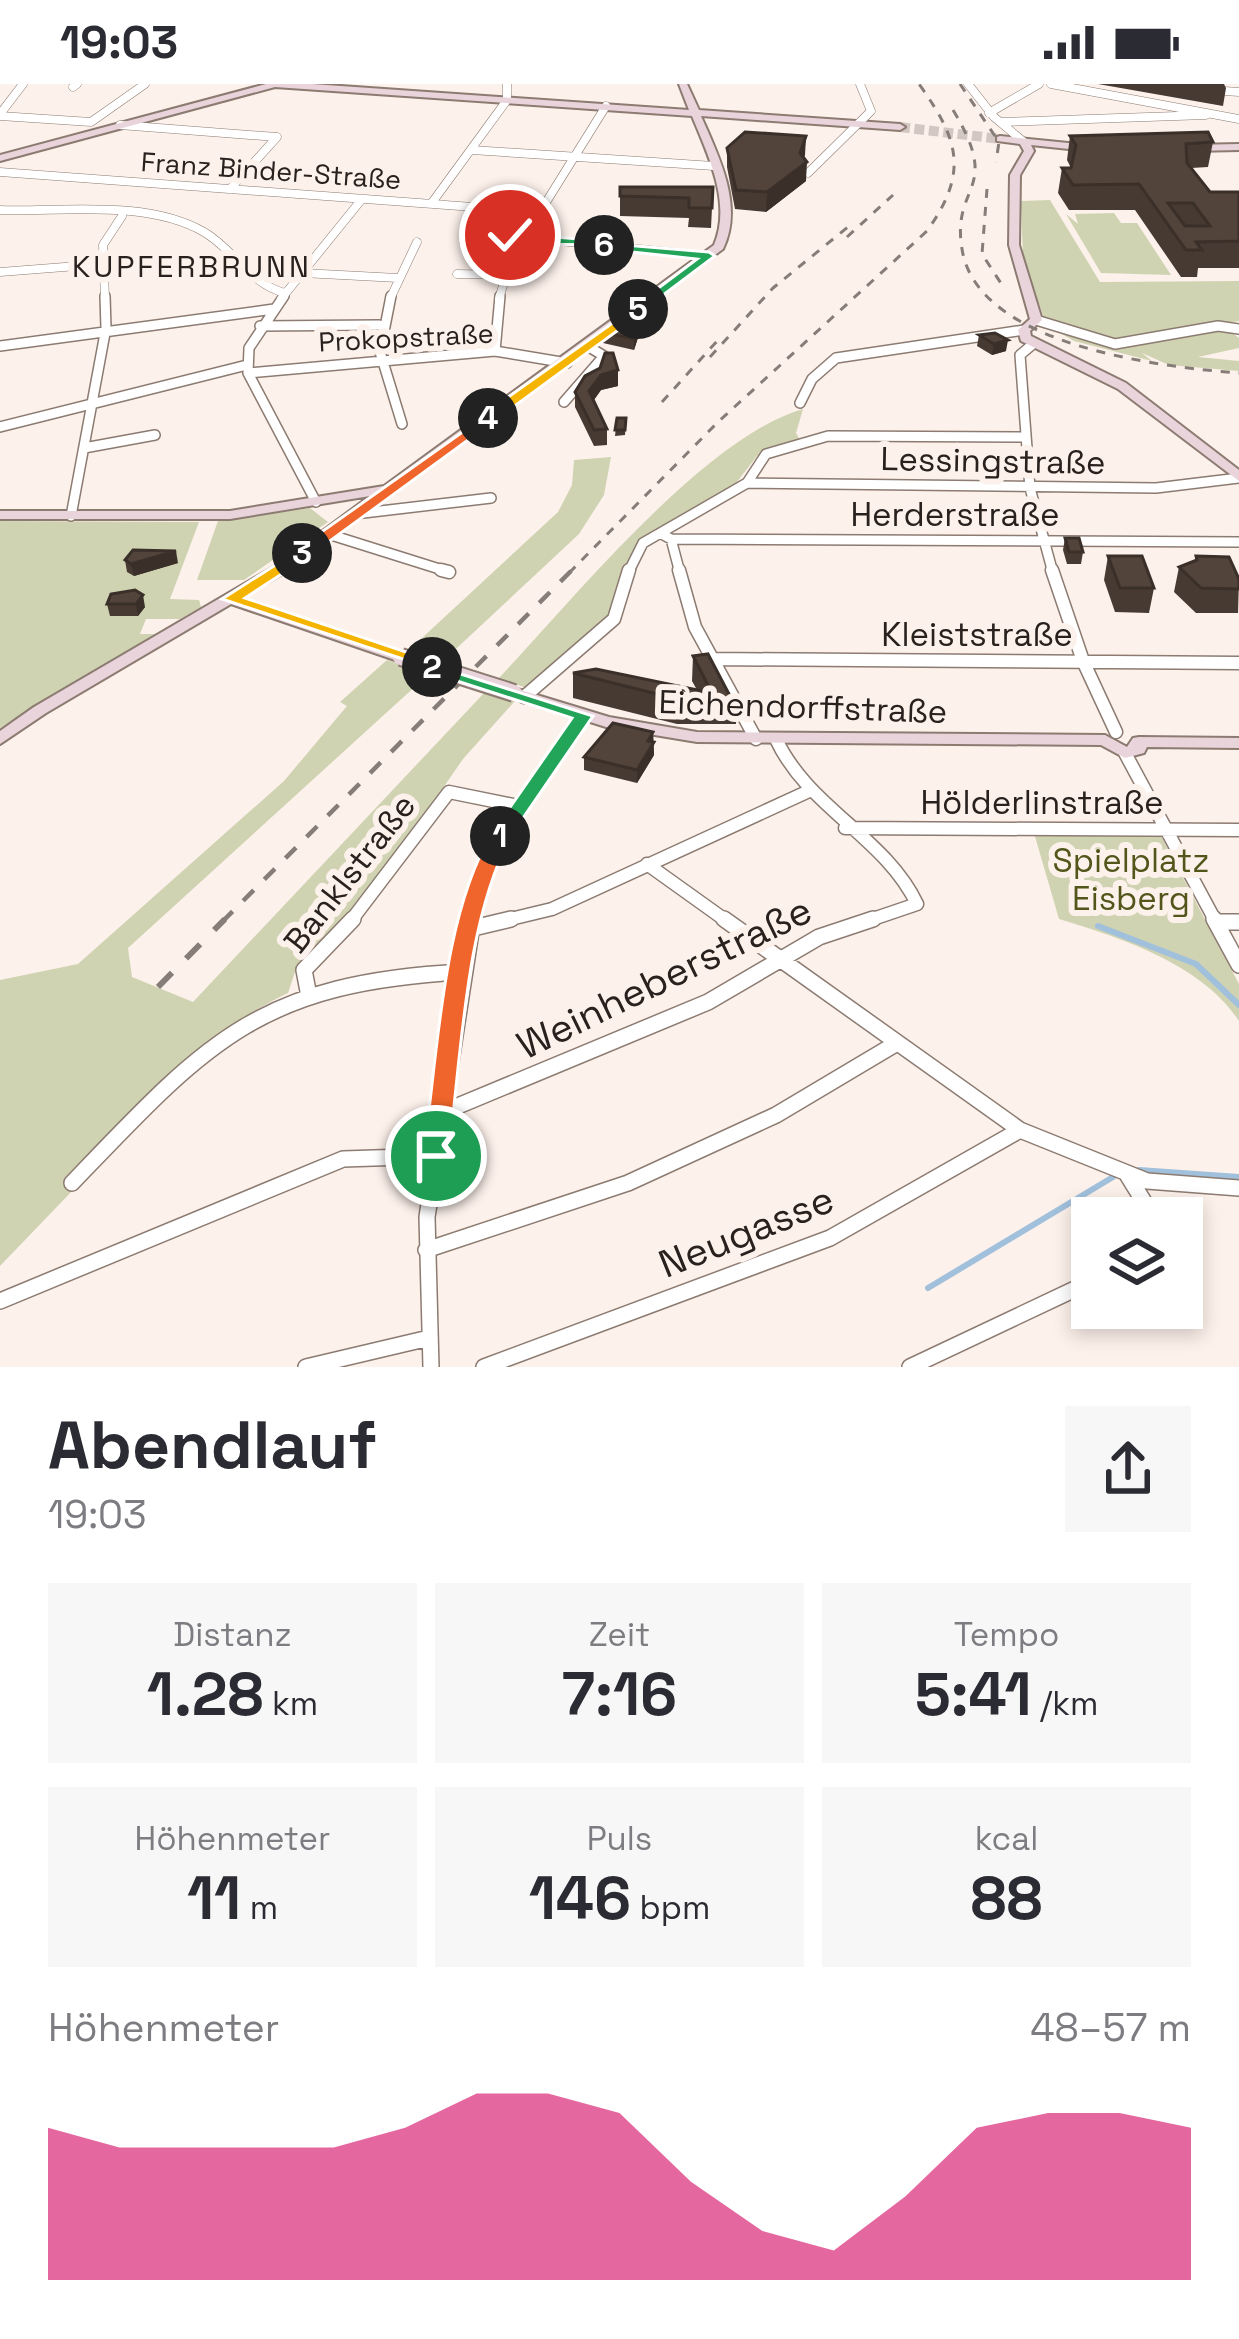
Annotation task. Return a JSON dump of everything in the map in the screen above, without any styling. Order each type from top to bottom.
[{"type":"street","points":[[0,115],[22,84]]},
{"type":"street","points":[[0,115],[91,122],[145,84]]},
{"type":"street","points":[[0,158],[275,84],[900,127]]},
{"type":"street","points":[[431,204],[507,100],[507,84]]},
{"type":"street","points":[[0,739],[61,697],[231,599],[328,534],[709,256],[724,241],[730,223],[683,84]]},
{"type":"street","points":[[808,173],[835,152],[872,106],[860,84]]},
{"type":"street","points":[[968,84],[989,113],[1029,151],[1015,175],[1014,244],[1036,320]]},
{"type":"street","points":[[989,113],[1039,84]]},
{"type":"street","points":[[1051,84],[1207,116]]},
{"type":"street","points":[[1067,84],[1239,117]]},
{"type":"street","points":[[1216,87],[1239,117]]},
{"type":"street","points":[[1200,89],[1239,92]]},
{"type":"street","points":[[1111,98],[1140,134]]},
{"type":"street","points":[[606,106],[540,212],[529,225],[511,233],[512,238],[709,256]]},
{"type":"street","points":[[1000,122],[1239,117]]},
{"type":"street","points":[[120,125],[277,138],[230,189]]},
{"type":"street","points":[[1000,139],[1102,148]]},
{"type":"street","points":[[1170,148],[1239,147]]},
{"type":"street","points":[[472,149],[714,166]]},
{"type":"street","name":"Franz Binder-Straße","points":[[0,172],[540,212]]},
{"type":"street","points":[[316,502],[248,369],[260,326],[362,199]]},
{"type":"street","points":[[0,211],[122,216],[196,227],[215,238],[256,285],[285,293]]},
{"type":"street","points":[[71,516],[106,328],[103,245],[122,216]]},
{"type":"street","points":[[402,424],[385,385],[379,325],[417,242]]},
{"type":"street","points":[[0,272],[103,264]]},
{"type":"street","points":[[303,273],[398,278]]},
{"type":"street","points":[[457,274],[506,275],[494,315],[495,351]]},
{"type":"street","points":[[0,346],[106,328],[274,309]]},
{"type":"street","points":[[1036,320],[1115,344],[1223,326],[1239,329]]},
{"type":"street","points":[[800,403],[812,379],[836,358],[1024,330],[1036,320]]},
{"type":"street","points":[[260,326],[379,325]]},
{"type":"street","points":[[1024,330],[1033,344],[1122,386],[1239,478]]},
{"type":"street","points":[[1033,344],[1021,355],[1030,488],[1042,542],[1110,736],[1132,747],[1239,743]]},
{"type":"street","points":[[564,402],[604,356],[589,347]]},
{"type":"street","name":"Prokopstraße","points":[[0,427],[248,369],[495,351],[566,363]]},
{"type":"street","points":[[84,448],[155,435]]},
{"type":"street","points":[[519,695],[604,632],[614,619],[632,562],[647,539],[666,536],[747,483],[766,454],[819,437],[1024,437]]},
{"type":"street","name":"Lessingstraße","points":[[747,483],[1156,488],[1239,478]]},
{"type":"street","points":[[0,515],[217,516],[390,489]]},
{"type":"street","points":[[335,498],[361,510]]},
{"type":"street","points":[[316,502],[361,510],[491,498]]},
{"type":"street","points":[[328,534],[449,572]]},
{"type":"street","points":[[666,536],[688,612],[756,739]]},
{"type":"street","name":"Herderstraße","points":[[666,536],[1239,542]]},
{"type":"street","name":"Eichendorffstraße","points":[[231,599],[584,716],[674,735],[776,740],[1110,736]]},
{"type":"street","name":"Kleiststraße","points":[[714,659],[1239,663]]},
{"type":"street","points":[[430,1367],[426,1250],[469,929],[487,861],[518,806],[584,716]]},
{"type":"street","points":[[776,740],[809,791],[845,828]]},
{"type":"street","points":[[1132,747],[1167,830],[1239,965]]},
{"type":"street","name":"Banklstraße","points":[[308,991],[304,970],[370,900],[441,798],[462,791],[518,806]]},
{"type":"street","points":[[469,929],[552,909],[809,791]]},
{"type":"street","name":"Hölderlinstraße","points":[[845,828],[1239,830]]},
{"type":"street","name":"Weinheberstraße","points":[[441,1113],[708,1001],[819,937],[916,904],[900,876],[845,828]]},
{"type":"street","points":[[646,864],[1020,1130],[1127,1175],[1239,1188]]},
{"type":"street","points":[[1216,922],[1239,922]]},
{"type":"street","points":[[72,1183],[147,1105],[230,1032],[308,991],[379,975],[462,972]]},
{"type":"street","points":[[426,1250],[628,1183],[776,1115],[897,1043]]},
{"type":"street","name":"Neugasse","points":[[484,1367],[830,1238],[1020,1130]]},
{"type":"street","points":[[0,1301],[343,1159],[436,1156]]},
{"type":"street","points":[[1127,1175],[1141,1197]]},
{"type":"street","points":[[910,1367],[1071,1291]]},
{"type":"street","points":[[306,1367],[429,1338]]},
{"type":"green space","points":[[1050,200],[1100,282],[1239,281],[1239,321],[1115,343],[1045,321],[1023,257],[1021,201]]},
{"type":"green space","points":[[1114,213],[1121,223],[1137,223],[1171,275],[1101,273],[1066,214],[1078,224],[1075,214]]},
{"type":"green space","points":[[1051,328],[1114,345],[1228,330],[1239,338],[1239,348],[1198,357],[1239,361],[1239,371],[1169,365],[1142,353],[1152,361],[1074,341]]},
{"type":"green space","points":[[803,409],[796,433],[800,440],[757,456],[733,487],[645,538],[612,619],[527,688],[498,679],[682,487],[764,426]]},
{"type":"green space","points":[[611,457],[604,495],[579,534],[443,661],[409,650],[558,512],[572,485],[574,460]]},
{"type":"green space","points":[[310,508],[328,522],[244,580],[197,580],[218,521]]},
{"type":"green space","points":[[0,521],[199,522],[170,599],[199,600],[201,607],[180,619],[146,619],[140,634],[155,634],[0,728]]},
{"type":"green space","points":[[387,660],[430,673],[128,948],[132,977],[193,1002],[485,692],[515,701],[463,759],[367,898],[296,969],[288,993],[225,1030],[141,1101],[64,1181],[75,1188],[0,1266],[0,980],[78,964],[284,781],[347,706],[340,702]]},
{"type":"green space","name":"Spielplatz Eisberg","points":[[1034,833],[1160,834],[1239,984],[1239,1021],[1223,1001],[1182,969],[1133,945],[1059,919]]},
{"type":"building","points":[[745,132],[806,136],[800,153],[807,162],[767,192],[736,190],[727,148]]},
{"type":"building","points":[[1208,132],[1213,142],[1186,144],[1187,163],[1210,192],[1239,192],[1239,241],[1196,242],[1202,250],[1186,250],[1139,184],[1073,185],[1062,168],[1071,168],[1076,145],[1070,136]],"holes":[[[1168,203],[1193,203],[1210,226],[1185,226]]]},
{"type":"building","points":[[620,187],[713,187],[712,208],[689,208],[689,198],[620,196]]},
{"type":"building","points":[[647,300],[634,339],[603,332]]},
{"type":"building","points":[[995,333],[1008,340],[994,344],[979,335]]},
{"type":"building","points":[[605,353],[613,353],[618,370],[601,375],[589,391],[607,429],[594,430],[575,392],[585,376],[600,368]]},
{"type":"building","points":[[617,418],[626,418],[625,430],[615,430]]},
{"type":"building","points":[[1065,538],[1079,538],[1083,552],[1069,552]]},
{"type":"building","points":[[133,550],[176,551],[131,564],[125,560]]},
{"type":"building","points":[[1108,556],[1142,556],[1154,588],[1120,588]]},
{"type":"building","points":[[1196,556],[1229,557],[1239,589],[1201,588],[1179,567],[1197,560]]},
{"type":"building","points":[[135,590],[143,595],[136,604],[107,604],[111,594]]},
{"type":"building","points":[[708,654],[730,696],[737,699],[677,699],[573,673],[596,669],[712,693],[693,656]]},
{"type":"building","points":[[613,723],[653,732],[648,741],[654,742],[637,770],[584,757]]},
{"type":"waterway","points":[[1098,926],[1196,964],[1239,1005]]},
{"type":"waterway","points":[[1139,1170],[1239,1177]]},
{"type":"waterway","points":[[928,1288],[1113,1177]]},
{"type":"tunnel","points":[[900,127],[1000,139]]},
{"type":"railway","points":[[569,573],[718,422],[927,231],[949,191],[954,156],[943,122],[919,84]]},
{"type":"railway","points":[[960,84],[999,142],[996,162]]},
{"type":"railway","points":[[953,110],[974,157],[975,173],[963,211],[962,249],[975,282],[1001,308],[1077,345],[1165,365],[1239,373]]},
{"type":"railway","points":[[987,189],[982,254],[1004,288]]},
{"type":"railway","points":[[847,237],[893,195]]},
{"type":"railway","points":[[710,357],[773,288],[854,222]]},
{"type":"railway","points":[[662,402],[718,340]]},
{"type":"railway","points":[[222,922],[572,570]]},
{"type":"railway","points":[[158,987],[225,919]]},
{"type":"district","name":"KUPFERBRUNN","points":[[192,267]]},
{"type":"route","points":[[436,1156],[469,929],[487,861],[518,806],[584,716],[231,599],[280,569],[709,256],[672,249],[517,241],[510,235]]}]
